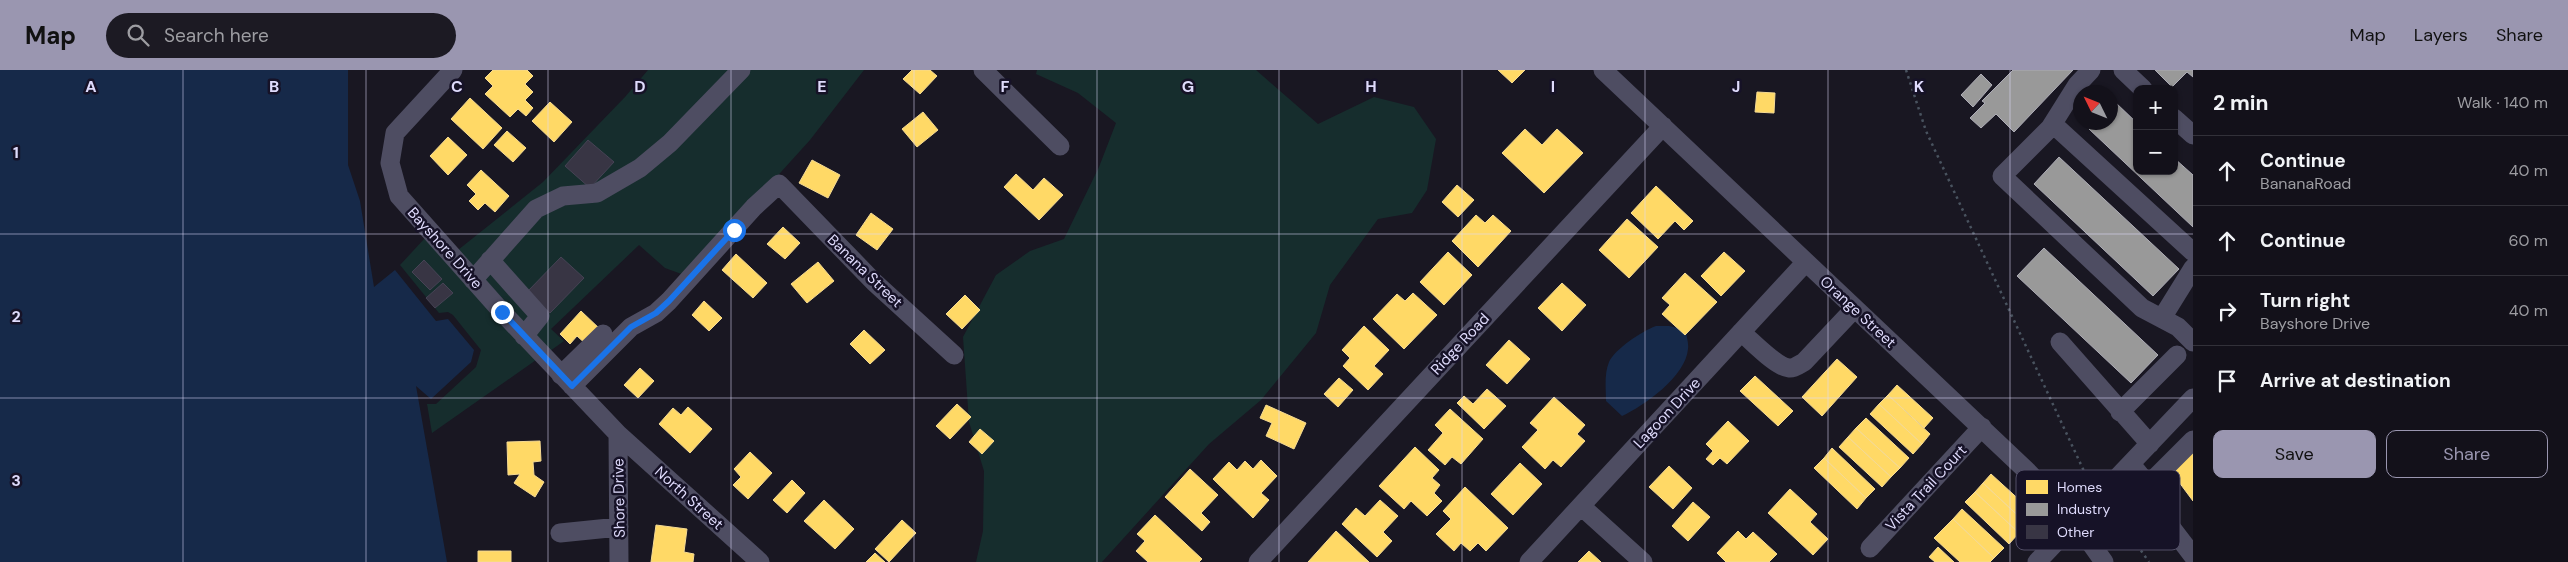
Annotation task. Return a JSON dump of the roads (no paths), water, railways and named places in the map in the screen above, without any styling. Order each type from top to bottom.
[{"type":"street","name":"Bayshore Drive","points":[[453,70],[395,132],[390,163],[399,196],[524,336],[618,434]]},
{"type":"street","points":[[473,280],[536,209],[563,196],[597,193],[640,168],[670,143],[742,70]]},
{"type":"street","points":[[983,70],[1060,146]]},
{"type":"street","name":"Orange Street","points":[[1603,70],[1805,263],[1982,427],[2025,470]]},
{"type":"street","points":[[2090,70],[2077,85],[2053,124],[2002,176],[2142,308],[2178,327],[2193,342]]},
{"type":"street","points":[[2123,70],[2139,85]]},
{"type":"street","points":[[2178,122],[2193,136]]},
{"type":"street","points":[[2053,124],[2193,252]]},
{"type":"street","name":"Ridge Road","points":[[1258,562],[1662,126]]},
{"type":"street","name":"Banana Street","points":[[567,380],[631,327],[656,313],[669,301],[754,207],[779,184],[874,282],[954,355]]},
{"type":"street","points":[[490,260],[540,316],[524,336]]},
{"type":"street","name":"Lagoon Drive","points":[[1529,562],[1805,263]]},
{"type":"street","points":[[2162,318],[2193,268]]},
{"type":"street","points":[[1741,332],[1779,364],[1794,368],[1804,362],[1854,309]]},
{"type":"street","points":[[567,380],[603,334]]},
{"type":"street","points":[[2060,342],[2150,444]]},
{"type":"street","points":[[2120,412],[2177,355]]},
{"type":"street","points":[[2125,470],[2193,398]]},
{"type":"street","points":[[2163,470],[2193,439],[2176,416]]},
{"type":"street","name":"Vista Trail Court","points":[[1870,548],[1982,427]]},
{"type":"street","name":"Shore Drive","points":[[618,434],[619,562]]},
{"type":"street","name":"North Street","points":[[618,434],[760,562]]},
{"type":"street","points":[[2131,464],[2136,470]]},
{"type":"street","points":[[1581,506],[1643,562]]},
{"type":"street","points":[[560,533],[619,527]]},
{"type":"street","points":[[2180,539],[2193,556]]},
{"type":"street","points":[[2037,562],[2048,550]]},
{"type":"street","name":"Orange Street","points":[[2096,550],[2104,562]]},
{"type":"water","points":[[0,70],[348,70],[348,165],[360,201],[374,287],[395,270],[436,321],[448,319],[474,350],[471,362],[431,399],[416,386],[447,562],[0,562]]},
{"type":"water","points":[[1656,326],[1669,326],[1686,330],[1688,347],[1685,359],[1680,369],[1662,389],[1652,398],[1622,416],[1606,401],[1607,367],[1612,357],[1630,341]]}]
